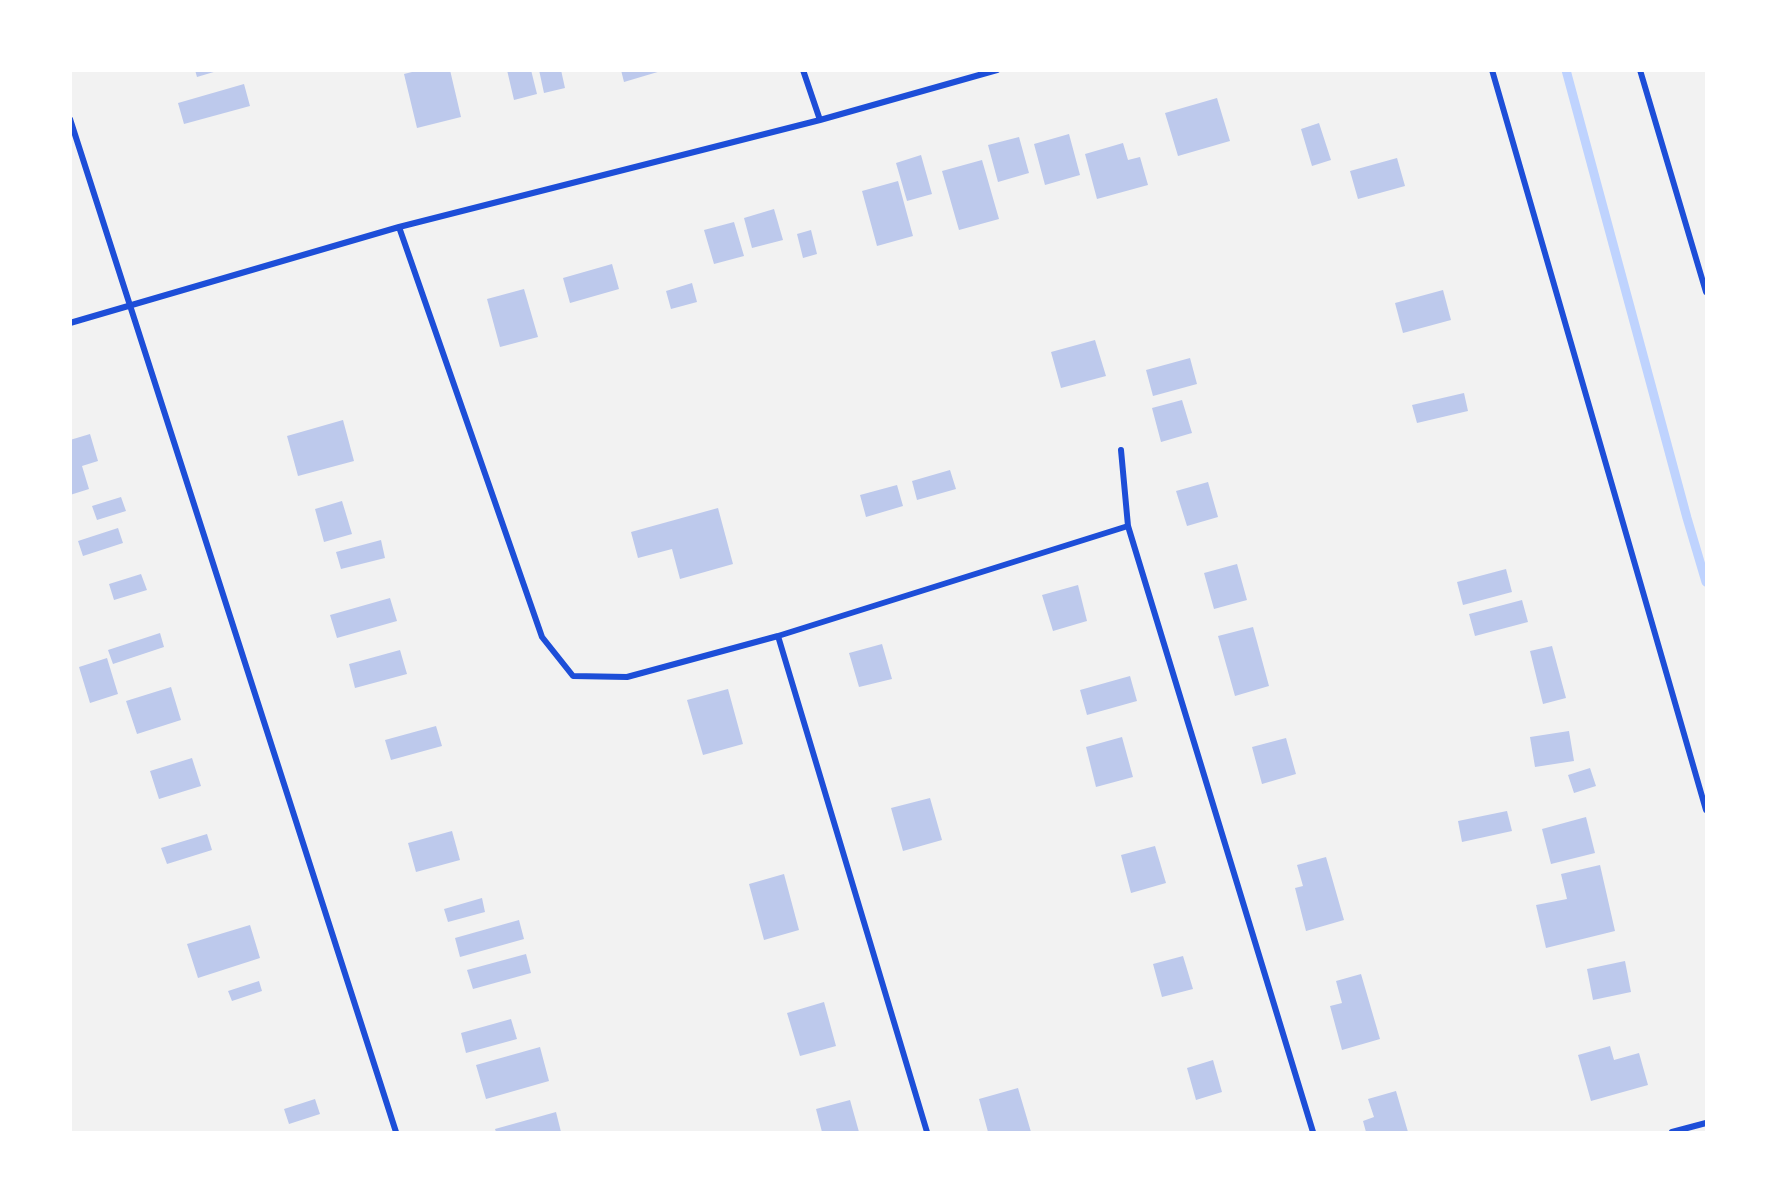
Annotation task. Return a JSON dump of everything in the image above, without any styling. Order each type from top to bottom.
[{"type":"street","points":[[803,70],[820,120]]},
{"type":"street","points":[[70,323],[399,227],[820,120],[997,70]]},
{"type":"street","points":[[1492,70],[1707,810]]},
{"type":"street","points":[[1640,70],[1707,292]]},
{"type":"street","points":[[70,119],[396,1132]]},
{"type":"street","points":[[399,227],[542,637],[573,676],[627,676],[778,636],[1128,526]]},
{"type":"street","points":[[1121,450],[1128,526],[1312,1132]]},
{"type":"street","points":[[778,636],[927,1132]]},
{"type":"street","points":[[1672,1132],[1707,1123]]},
{"type":"building","points":[[195,70],[217,70],[217,71],[197,77]]},
{"type":"building","points":[[420,70],[450,70],[461,117],[417,128],[404,74]]},
{"type":"building","points":[[507,70],[531,70],[537,94],[514,100]]},
{"type":"building","points":[[539,70],[561,70],[565,88],[544,93]]},
{"type":"building","points":[[621,70],[661,70],[661,71],[624,82]]},
{"type":"building","points":[[244,84],[250,106],[184,124],[178,103]]},
{"type":"building","points":[[1217,98],[1230,141],[1178,156],[1165,113]]},
{"type":"building","points":[[1319,123],[1331,160],[1312,166],[1301,129]]},
{"type":"building","points":[[1069,134],[1080,175],[1045,185],[1034,144]]},
{"type":"building","points":[[1019,137],[1029,173],[998,182],[988,145]]},
{"type":"building","points":[[1123,143],[1128,160],[1140,157],[1148,185],[1097,199],[1085,154]]},
{"type":"building","points":[[921,155],[932,194],[907,201],[896,163]]},
{"type":"building","points":[[1397,158],[1405,186],[1358,199],[1350,171]]},
{"type":"building","points":[[982,160],[999,219],[959,230],[942,171]]},
{"type":"building","points":[[898,181],[913,236],[877,246],[862,191]]},
{"type":"building","points":[[774,209],[783,240],[752,248],[744,218]]},
{"type":"building","points":[[734,222],[744,256],[714,264],[704,230]]},
{"type":"building","points":[[811,230],[817,254],[803,258],[797,234]]},
{"type":"building","points":[[612,264],[619,289],[570,303],[563,278]]},
{"type":"building","points":[[692,283],[697,302],[671,309],[666,291]]},
{"type":"building","points":[[524,289],[538,337],[500,347],[487,299]]},
{"type":"building","points":[[1443,290],[1451,320],[1403,333],[1395,303]]},
{"type":"building","points":[[1095,340],[1106,376],[1061,388],[1051,352]]},
{"type":"building","points":[[1190,358],[1197,384],[1153,396],[1146,370]]},
{"type":"building","points":[[1464,393],[1468,411],[1417,423],[1412,405]]},
{"type":"building","points":[[1182,400],[1192,433],[1161,442],[1152,408]]},
{"type":"building","points":[[343,420],[354,461],[298,476],[287,436]]},
{"type":"building","points":[[90,434],[98,461],[82,466],[89,489],[70,495],[70,440]]},
{"type":"building","points":[[950,470],[956,489],[917,500],[912,481]]},
{"type":"building","points":[[1208,482],[1218,517],[1187,526],[1176,491]]},
{"type":"building","points":[[897,485],[903,506],[866,517],[860,495]]},
{"type":"building","points":[[121,497],[126,511],[97,520],[92,506]]},
{"type":"building","points":[[342,501],[352,534],[324,542],[315,509]]},
{"type":"building","points":[[718,508],[733,564],[680,579],[672,549],[638,558],[631,532]]},
{"type":"building","points":[[118,528],[123,543],[83,556],[78,541]]},
{"type":"building","points":[[381,540],[385,558],[341,569],[336,552]]},
{"type":"building","points":[[1237,564],[1247,600],[1214,609],[1204,573]]},
{"type":"building","points":[[1506,569],[1512,592],[1463,605],[1457,582]]},
{"type":"building","points":[[141,574],[147,590],[114,600],[109,584]]},
{"type":"building","points":[[1078,585],[1087,621],[1053,631],[1042,595]]},
{"type":"building","points":[[390,598],[397,621],[337,638],[330,615]]},
{"type":"building","points":[[1522,600],[1528,622],[1475,636],[1469,614]]},
{"type":"building","points":[[1253,627],[1269,686],[1235,696],[1218,636]]},
{"type":"building","points":[[160,633],[164,647],[113,664],[108,650]]},
{"type":"building","points":[[882,644],[892,679],[859,687],[849,653]]},
{"type":"building","points":[[1552,646],[1566,698],[1543,704],[1530,651]]},
{"type":"building","points":[[400,650],[407,674],[355,688],[349,664]]},
{"type":"building","points":[[107,658],[118,694],[90,703],[79,667]]},
{"type":"building","points":[[1130,676],[1137,701],[1087,715],[1080,690]]},
{"type":"building","points":[[171,687],[181,720],[137,734],[126,701]]},
{"type":"building","points":[[728,689],[743,744],[703,755],[687,700]]},
{"type":"building","points":[[436,726],[442,746],[391,760],[385,740]]},
{"type":"building","points":[[1569,731],[1574,761],[1535,767],[1530,737]]},
{"type":"building","points":[[1122,737],[1133,777],[1096,787],[1086,747]]},
{"type":"building","points":[[1286,738],[1296,774],[1262,784],[1252,747]]},
{"type":"building","points":[[192,758],[201,786],[159,799],[150,771]]},
{"type":"building","points":[[1590,768],[1596,786],[1574,793],[1568,775]]},
{"type":"building","points":[[930,798],[942,840],[903,851],[891,808]]},
{"type":"building","points":[[1507,811],[1512,831],[1462,842],[1458,821]]},
{"type":"building","points":[[1586,817],[1595,853],[1551,864],[1542,829]]},
{"type":"building","points":[[452,831],[460,860],[416,872],[408,843]]},
{"type":"building","points":[[207,834],[212,850],[167,864],[161,848]]},
{"type":"building","points":[[1155,846],[1166,883],[1131,893],[1121,855]]},
{"type":"building","points":[[1326,857],[1344,920],[1306,931],[1295,888],[1303,886],[1297,865]]},
{"type":"building","points":[[1600,865],[1615,931],[1546,948],[1536,905],[1567,899],[1561,874]]},
{"type":"building","points":[[784,874],[799,930],[764,940],[749,884]]},
{"type":"building","points":[[482,898],[485,912],[448,922],[444,909]]},
{"type":"building","points":[[519,920],[524,939],[460,957],[455,938]]},
{"type":"building","points":[[250,925],[260,958],[198,978],[187,944]]},
{"type":"building","points":[[526,954],[531,973],[473,989],[467,970]]},
{"type":"building","points":[[1183,956],[1193,989],[1162,997],[1153,964]]},
{"type":"building","points":[[1625,961],[1631,992],[1593,1000],[1587,969]]},
{"type":"building","points":[[1361,974],[1380,1039],[1342,1050],[1330,1006],[1342,1003],[1336,981]]},
{"type":"building","points":[[259,981],[262,991],[232,1001],[228,991]]},
{"type":"building","points":[[824,1002],[836,1046],[800,1056],[787,1013]]},
{"type":"building","points":[[511,1019],[517,1039],[466,1053],[461,1033]]},
{"type":"building","points":[[1610,1046],[1614,1060],[1639,1053],[1648,1085],[1591,1101],[1578,1055]]},
{"type":"building","points":[[540,1047],[549,1081],[486,1099],[476,1065]]},
{"type":"building","points":[[1213,1060],[1222,1092],[1196,1100],[1187,1068]]},
{"type":"building","points":[[1018,1088],[1031,1132],[988,1132],[979,1099]]},
{"type":"building","points":[[1396,1091],[1408,1132],[1366,1132],[1363,1121],[1374,1117],[1368,1099]]},
{"type":"building","points":[[315,1099],[320,1114],[289,1124],[284,1109]]},
{"type":"building","points":[[850,1100],[859,1132],[822,1132],[816,1109]]},
{"type":"building","points":[[556,1112],[561,1132],[496,1132],[495,1129]]},
{"type":"waterway","points":[[1566,70],[1706,582]]}]
